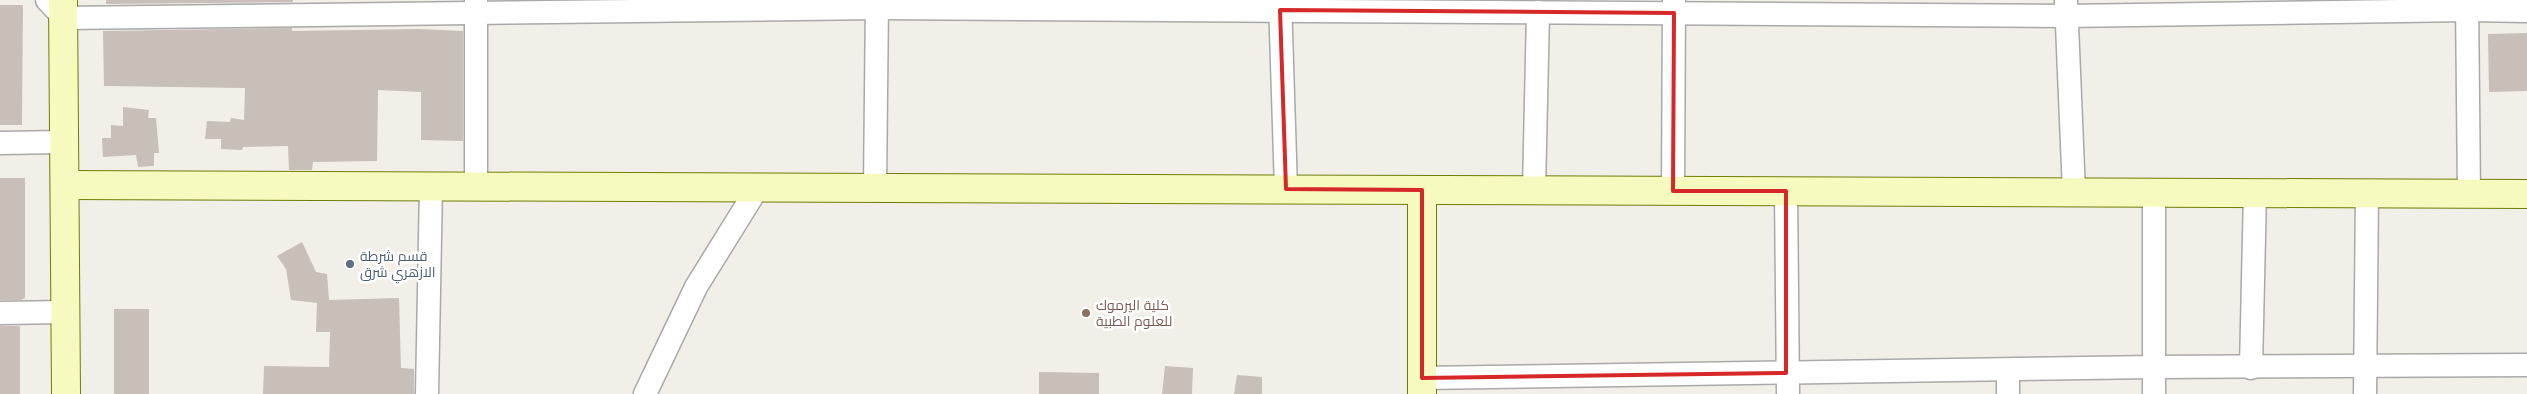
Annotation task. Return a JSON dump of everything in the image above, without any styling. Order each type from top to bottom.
[{"type":"street","points":[[875,188],[877,4]]},
{"type":"street","points":[[1280,5],[1286,189]]},
{"type":"street","points":[[66,394],[65,185],[58,6],[1280,5],[1538,12],[1674,6],[2066,8],[2467,5],[2527,11]]},
{"type":"street","points":[[2467,5],[2469,194]]},
{"type":"street","points":[[1673,191],[1674,6]]},
{"type":"street","points":[[475,7],[476,186]]},
{"type":"street","points":[[2066,8],[2074,192]]},
{"type":"street","points":[[1534,190],[1538,12]]},
{"type":"street","points":[[0,143],[64,142]]},
{"type":"street","points":[[65,185],[2527,194]]},
{"type":"street","points":[[428,394],[431,186]]},
{"type":"street","points":[[645,394],[696,287],[758,187]]},
{"type":"street","points":[[1422,190],[1422,386],[1787,384],[2008,370],[2527,365]]},
{"type":"street","points":[[1786,191],[1787,384]]},
{"type":"street","points":[[2154,192],[2154,394]]},
{"type":"street","points":[[2251,368],[2255,193]]},
{"type":"street","points":[[2365,394],[2367,193]]},
{"type":"street","points":[[0,313],[66,312]]},
{"type":"street","points":[[2008,370],[2008,394]]},
{"type":"highlighted area","points":[[1280,10],[1674,13],[1673,191],[1786,191],[1786,373],[1422,378],[1422,190],[1286,189]]},
{"type":"building","points":[[106,0],[293,0],[293,2],[106,4]]},
{"type":"building","points":[[0,5],[23,5],[22,125],[0,125]]},
{"type":"building","points":[[292,28],[292,31],[418,29],[463,31],[463,141],[421,140],[421,92],[378,90],[377,161],[313,162],[312,170],[289,170],[288,146],[243,147],[242,150],[221,149],[221,139],[205,139],[207,121],[230,122],[231,118],[244,120],[245,88],[104,86],[103,31]]},
{"type":"building","points":[[2527,33],[2527,91],[2489,92],[2488,34]]},
{"type":"building","points":[[123,107],[149,110],[148,118],[156,118],[159,153],[154,153],[154,166],[138,167],[136,155],[103,157],[102,138],[111,138],[111,125],[123,126]]},
{"type":"building","points":[[0,178],[25,178],[25,298],[21,300],[0,300]]},
{"type":"building","points":[[302,242],[316,272],[327,274],[329,300],[399,298],[401,368],[414,369],[414,394],[263,394],[264,366],[329,367],[330,332],[316,332],[317,303],[291,300],[286,269],[277,256]]},
{"type":"building","points":[[114,309],[149,309],[149,394],[114,394]]},
{"type":"building","points":[[0,326],[20,326],[20,394],[0,394]]},
{"type":"building","points":[[1165,366],[1193,368],[1192,394],[1162,394]]},
{"type":"building","points":[[1039,372],[1099,373],[1099,394],[1039,394]]},
{"type":"building","points":[[1237,375],[1262,377],[1262,394],[1234,394]]},
{"type":"place","name":"قسم شرطة الازهري شرق","points":[[350,264]]},
{"type":"place","name":"كلية اليرموك للعلوم الطبية","points":[[1086,313]]}]
